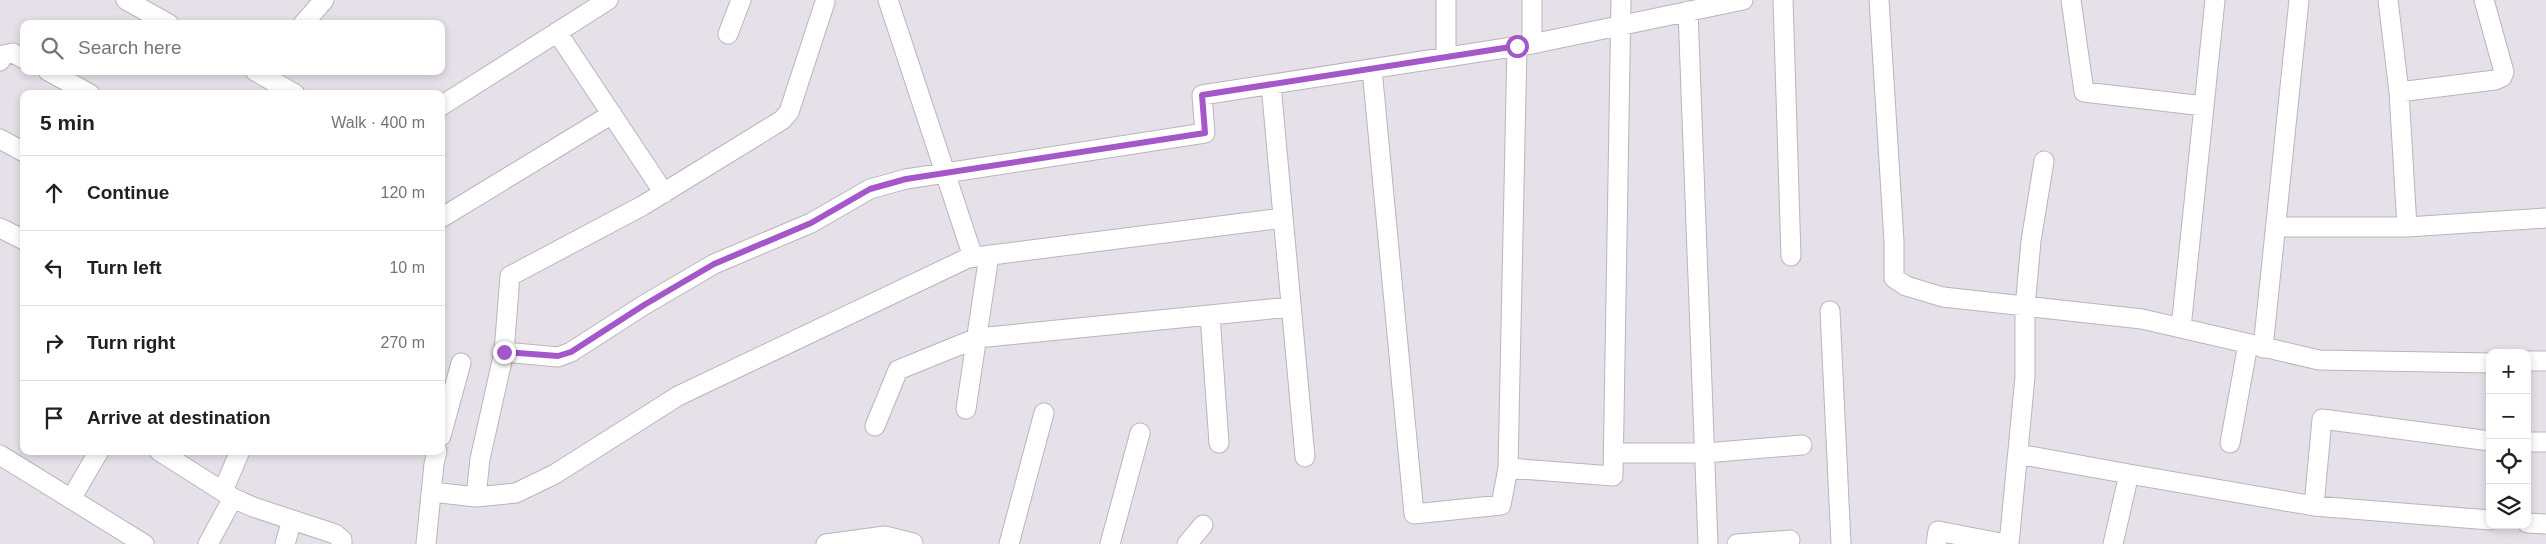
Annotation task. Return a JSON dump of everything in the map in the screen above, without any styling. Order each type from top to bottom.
[{"type":"street","points":[[126,0],[162,20]]},
{"type":"street","points":[[306,20],[324,0]]},
{"type":"street","points":[[445,103],[608,0]]},
{"type":"street","points":[[728,34],[740,0]]},
{"type":"street","points":[[888,0],[946,174],[981,256],[977,338],[966,409]]},
{"type":"street","points":[[1446,0],[1446,58]]},
{"type":"street","points":[[1372,69],[1414,514],[1501,505],[1508,468],[1524,45],[1532,0]]},
{"type":"street","points":[[1508,468],[1612,476],[1621,0]]},
{"type":"street","points":[[504,352],[558,356],[571,352],[644,305],[714,264],[811,223],[870,189],[906,179],[1205,133],[1202,95],[1524,45],[1688,12],[1722,2],[1743,0]]},
{"type":"street","points":[[1783,0],[1791,256]]},
{"type":"street","points":[[1879,0],[1894,241],[1894,278],[1906,286],[1943,297],[2025,308],[2065,309],[2142,319],[2319,360],[2436,364],[2486,363]]},
{"type":"street","points":[[2071,0],[2084,92],[2204,106]]},
{"type":"street","points":[[2182,328],[2215,0]]},
{"type":"street","points":[[2230,443],[2256,346],[2277,227],[2300,0]]},
{"type":"street","points":[[2388,0],[2399,92],[2407,227]]},
{"type":"street","points":[[2399,92],[2495,80],[2502,77],[2504,72],[2484,0]]},
{"type":"street","points":[[476,497],[480,459],[504,352],[510,276],[664,193],[785,116],[789,112],[825,1]]},
{"type":"street","points":[[1688,12],[1708,544]]},
{"type":"street","points":[[557,32],[664,193]]},
{"type":"street","points":[[0,61],[3,55],[13,53],[20,57]]},
{"type":"street","points":[[55,75],[83,90]]},
{"type":"street","points":[[262,75],[288,90]]},
{"type":"street","points":[[1271,85],[1305,457]]},
{"type":"street","points":[[445,216],[612,114]]},
{"type":"street","points":[[0,139],[20,150]]},
{"type":"street","points":[[1936,544],[1938,531],[2008,544],[2025,377],[2025,308],[2031,241],[2044,161]]},
{"type":"street","points":[[432,492],[476,497],[516,493],[554,474],[678,396],[981,256],[1283,218]]},
{"type":"street","points":[[2277,227],[2407,227],[2546,218]]},
{"type":"street","points":[[0,228],[20,238]]},
{"type":"street","points":[[875,426],[898,370],[977,338],[1291,307]]},
{"type":"street","points":[[1830,311],[1841,544]]},
{"type":"street","points":[[1210,315],[1219,443]]},
{"type":"street","points":[[2531,361],[2546,361]]},
{"type":"street","points":[[445,421],[461,363]]},
{"type":"street","points":[[1009,544],[1044,413]]},
{"type":"street","points":[[2314,506],[2322,419],[2486,440]]},
{"type":"street","points":[[1110,544],[1140,433]]},
{"type":"street","points":[[2531,442],[2546,442]]},
{"type":"street","points":[[1613,453],[1705,453],[1802,444]]},
{"type":"street","points":[[2018,454],[2314,506],[2486,520]]},
{"type":"street","points":[[0,455],[144,544]]},
{"type":"street","points":[[71,499],[97,455]]},
{"type":"street","points":[[165,455],[228,495],[292,520],[335,534],[342,540],[342,544]]},
{"type":"street","points":[[208,544],[228,495],[239,455]]},
{"type":"street","points":[[426,544],[436,455]]},
{"type":"street","points":[[2113,544],[2129,474]]},
{"type":"street","points":[[285,544],[292,520]]},
{"type":"street","points":[[2531,523],[2546,524]]},
{"type":"street","points":[[1186,544],[1203,525]]},
{"type":"street","points":[[826,544],[885,536],[914,543]]},
{"type":"street","points":[[1737,544],[1790,540]]},
{"type":"route","points":[[504,352],[558,356],[571,352],[644,305],[714,264],[811,223],[870,189],[906,179],[1205,133],[1202,95],[1517,46]]}]
